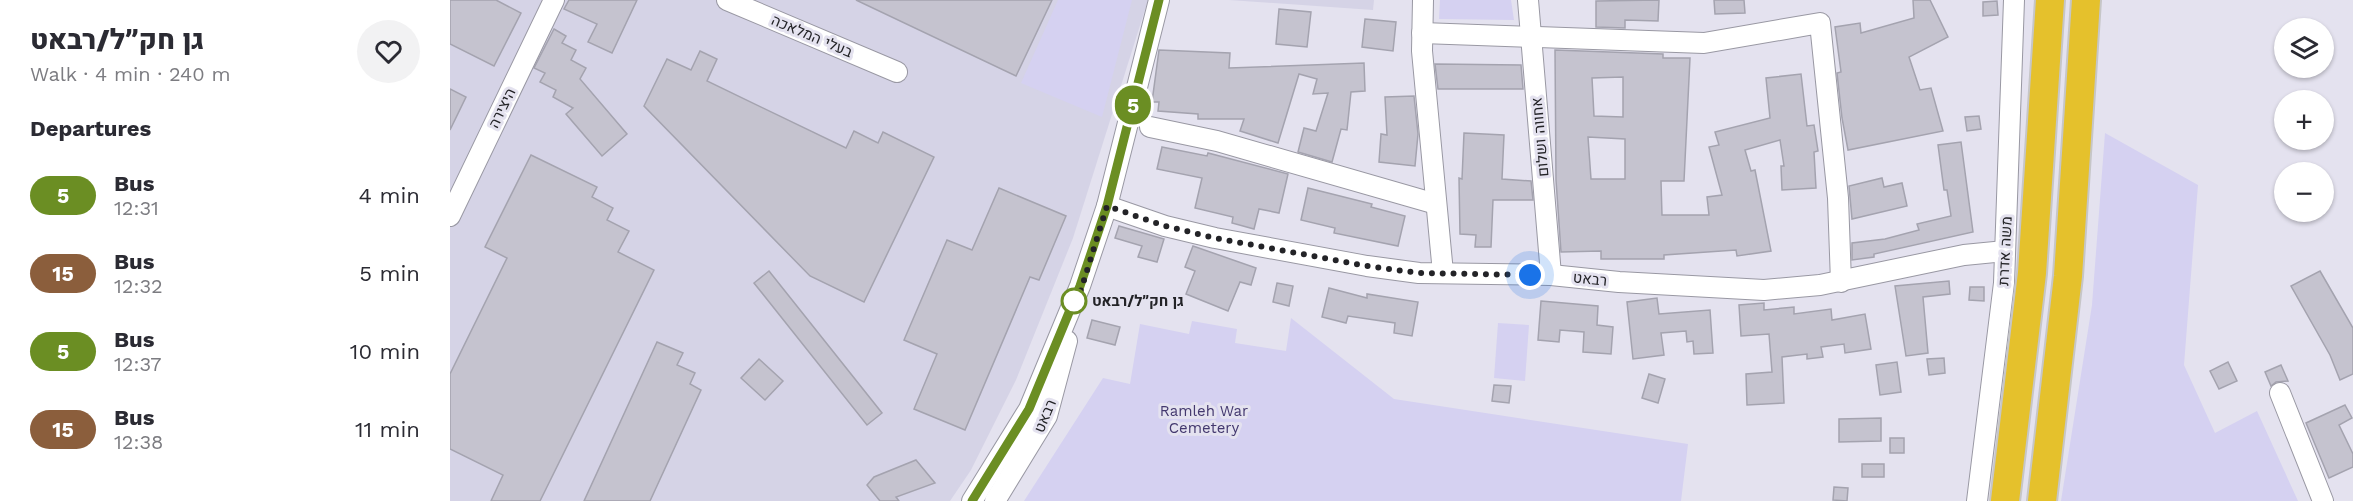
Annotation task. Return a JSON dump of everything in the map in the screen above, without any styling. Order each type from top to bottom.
[{"type":"highway","points":[[2005,501],[2034,252],[2050,0]]},
{"type":"highway","points":[[2042,501],[2068,276],[2086,0]]},
{"type":"street","name":"היצירה","points":[[450,216],[554,0]]},
{"type":"street","name":"בעלי המלאכה","points":[[727,0],[897,72]]},
{"type":"street","name":"רבאט","points":[[972,501],[1029,409],[1080,286],[1107,206],[1159,0]]},
{"type":"street","points":[[1423,0],[1422,51],[1443,273]]},
{"type":"street","name":"אחווה ושלום","points":[[1528,0],[1533,38],[1551,275]]},
{"type":"street","name":"משה אדרת","points":[[1977,501],[1990,414],[2005,251],[2014,0]]},
{"type":"street","points":[[1422,33],[1704,44],[1820,22],[1837,186],[1841,282]]},
{"type":"street","points":[[1150,127],[1217,141],[1436,204]]},
{"type":"street","name":"רבאט","points":[[1107,206],[1165,226],[1215,238],[1367,266],[1443,273],[1551,275],[1619,282],[1764,290],[1841,282],[1964,255],[2005,251]]},
{"type":"street","name":"רבאט","points":[[994,501],[1047,416],[1057,387],[1080,286]]},
{"type":"street","points":[[2280,393],[2323,501]]},
{"type":"shaded area","points":[[450,0],[1148,0],[1073,238],[1016,380],[971,470],[950,501],[450,501]]},
{"type":"shaded area","points":[[1229,0],[1374,0],[1373,10]]},
{"type":"green space","points":[[1058,0],[1132,0],[1102,117],[1021,83]]},
{"type":"green space","points":[[1440,0],[1511,0],[1514,20],[1439,19]]},
{"type":"green space","points":[[2105,133],[2198,185],[2184,365],[2215,433],[2257,411],[2298,501],[2061,501],[2092,305]]},
{"type":"green space","name":"Ramleh War Cemetery","points":[[1291,318],[1394,399],[1688,444],[1681,501],[1024,501],[1103,378],[1130,384],[1140,324],[1189,334],[1192,321],[1237,329],[1235,343],[1286,351]]},
{"type":"green space","points":[[1498,323],[1529,325],[1525,381],[1494,378]]},
{"type":"building","points":[[450,0],[496,0],[521,13],[494,66],[450,44]]},
{"type":"building","points":[[569,0],[637,0],[612,53],[588,42],[597,24],[564,9]]},
{"type":"building","points":[[856,0],[1052,0],[1016,76]]},
{"type":"building","points":[[1659,0],[1658,21],[1625,20],[1625,28],[1596,27],[1596,1]]},
{"type":"building","points":[[1714,0],[1744,0],[1745,13],[1715,14]]},
{"type":"building","points":[[1913,0],[1930,0],[1948,37],[1909,57],[1920,90],[1931,88],[1943,131],[1848,150],[1837,73],[1841,72],[1835,27],[1860,23],[1861,33],[1914,18]]},
{"type":"building","points":[[1997,1],[1998,15],[1983,16],[1983,2]]},
{"type":"building","points":[[1279,9],[1311,12],[1307,47],[1276,44]]},
{"type":"building","points":[[1365,19],[1396,22],[1393,51],[1362,47]]},
{"type":"building","points":[[554,29],[566,36],[562,43],[576,50],[571,60],[586,68],[580,79],[627,134],[602,156],[566,114],[573,108],[553,97],[556,90],[540,82],[545,73],[534,68]]},
{"type":"building","points":[[1159,50],[1230,53],[1229,68],[1364,63],[1365,91],[1351,92],[1347,130],[1341,129],[1332,162],[1298,152],[1304,128],[1316,131],[1328,93],[1313,94],[1317,79],[1299,74],[1278,143],[1240,131],[1244,119],[1198,119],[1198,114],[1158,111],[1159,102],[1152,102]]},
{"type":"building","points":[[1555,50],[1663,54],[1663,58],[1690,58],[1684,181],[1661,181],[1662,215],[1709,215],[1707,197],[1722,195],[1709,147],[1719,145],[1715,132],[1770,118],[1766,78],[1801,74],[1807,126],[1814,125],[1818,151],[1814,152],[1816,188],[1782,190],[1781,166],[1784,166],[1780,140],[1745,150],[1751,171],[1755,170],[1771,251],[1737,256],[1736,250],[1664,255],[1664,259],[1601,259],[1601,251],[1561,252],[1556,180]],"holes":[[[1623,77],[1623,117],[1594,116],[1592,78]],[[1588,137],[1625,139],[1625,179],[1591,179]]]},
{"type":"building","points":[[700,51],[717,59],[707,81],[846,148],[854,131],[878,143],[883,132],[934,157],[864,302],[810,276],[644,106],[667,59],[691,70]]},
{"type":"building","points":[[1435,64],[1521,65],[1523,89],[1438,89]]},
{"type":"building","points":[[450,89],[466,97],[450,130]]},
{"type":"building","points":[[1414,96],[1418,134],[1415,166],[1379,162],[1381,134],[1387,135],[1385,97]]},
{"type":"building","points":[[1979,116],[1981,129],[1967,131],[1965,117]]},
{"type":"building","points":[[1464,133],[1504,135],[1502,179],[1531,181],[1533,200],[1493,200],[1491,247],[1475,247],[1476,235],[1460,234],[1459,178],[1462,179]]},
{"type":"building","points":[[1961,142],[1973,232],[1874,254],[1874,257],[1852,260],[1852,243],[1885,239],[1919,230],[1917,224],[1951,216],[1947,190],[1944,190],[1938,145]]},
{"type":"building","points":[[1162,147],[1207,156],[1208,153],[1288,174],[1279,213],[1259,209],[1254,229],[1232,223],[1233,217],[1195,208],[1202,178],[1157,169]]},
{"type":"building","points":[[531,155],[597,187],[592,197],[613,208],[607,220],[629,231],[618,252],[654,270],[540,501],[491,501],[503,475],[450,449],[450,374],[507,258],[485,247]]},
{"type":"building","points":[[1882,178],[1884,187],[1902,183],[1907,206],[1852,219],[1849,186]]},
{"type":"building","points":[[999,188],[1066,216],[1039,280],[1030,277],[965,430],[914,409],[937,354],[904,340],[947,240],[972,250]]},
{"type":"building","points":[[1308,188],[1372,204],[1371,207],[1405,216],[1398,246],[1334,233],[1335,228],[1301,220]]},
{"type":"building","points":[[1119,226],[1164,239],[1157,262],[1138,257],[1142,246],[1115,238]]},
{"type":"building","points":[[1193,246],[1256,268],[1251,285],[1240,282],[1228,311],[1186,294],[1195,271],[1185,267]]},
{"type":"building","points":[[769,271],[882,413],[867,425],[754,283]]},
{"type":"building","points":[[2320,271],[2353,328],[2353,374],[2340,380],[2330,355],[2291,286]]},
{"type":"building","points":[[1949,281],[1950,294],[1923,297],[1928,353],[1906,356],[1895,286]]},
{"type":"building","points":[[1277,283],[1293,286],[1289,306],[1273,302]]},
{"type":"building","points":[[1970,287],[1984,287],[1984,301],[1969,300]]},
{"type":"building","points":[[1329,288],[1367,298],[1367,294],[1418,302],[1412,336],[1394,333],[1395,323],[1348,316],[1346,323],[1322,317]]},
{"type":"building","points":[[1657,298],[1659,314],[1710,310],[1713,353],[1694,354],[1693,341],[1687,342],[1686,331],[1661,333],[1664,355],[1633,359],[1627,302]]},
{"type":"building","points":[[1541,301],[1598,306],[1597,325],[1613,327],[1611,354],[1583,352],[1584,332],[1560,330],[1559,342],[1538,340]]},
{"type":"building","points":[[1764,303],[1764,310],[1794,307],[1794,314],[1831,309],[1832,320],[1865,314],[1871,349],[1845,353],[1844,344],[1821,347],[1823,357],[1807,359],[1807,354],[1782,357],[1784,403],[1747,405],[1746,374],[1772,372],[1769,334],[1741,336],[1739,305]]},
{"type":"building","points":[[1092,320],[1120,327],[1115,345],[1087,338]]},
{"type":"building","points":[[657,342],[683,353],[677,365],[695,373],[690,384],[701,390],[650,501],[584,501]]},
{"type":"building","points":[[1944,358],[1945,373],[1929,375],[1927,359]]},
{"type":"building","points":[[759,359],[783,381],[765,400],[741,378]]},
{"type":"building","points":[[1897,362],[1901,392],[1880,395],[1876,365]]},
{"type":"building","points":[[2228,362],[2237,381],[2219,389],[2210,371]]},
{"type":"building","points":[[2281,365],[2288,381],[2276,382],[2271,386],[2265,372]]},
{"type":"building","points":[[1649,374],[1665,379],[1658,403],[1642,398]]},
{"type":"building","points":[[1494,385],[1511,386],[1509,403],[1492,401]]},
{"type":"building","points":[[2345,405],[2352,418],[2339,425],[2353,454],[2353,467],[2329,478],[2306,423]]},
{"type":"building","points":[[1881,418],[1881,441],[1839,442],[1839,419]]},
{"type":"building","points":[[1890,438],[1904,438],[1904,453],[1890,453]]},
{"type":"building","points":[[916,460],[935,483],[896,497],[899,501],[880,501],[867,485],[874,477]]},
{"type":"building","points":[[1862,464],[1884,464],[1884,477],[1862,477]]},
{"type":"building","points":[[1834,487],[1848,488],[1847,501],[1833,500]]},
{"type":"bus line","name":"5","points":[[972,501],[1029,409],[1080,286],[1107,206],[1159,0]]},
{"type":"place","name":"גן חק״ל/רבאט","points":[[1074,301]]},
{"type":"route","points":[[1074,301],[1076,306],[1080,286],[1107,206],[1165,226],[1215,238],[1367,266],[1419,273],[1530,275]]}]
